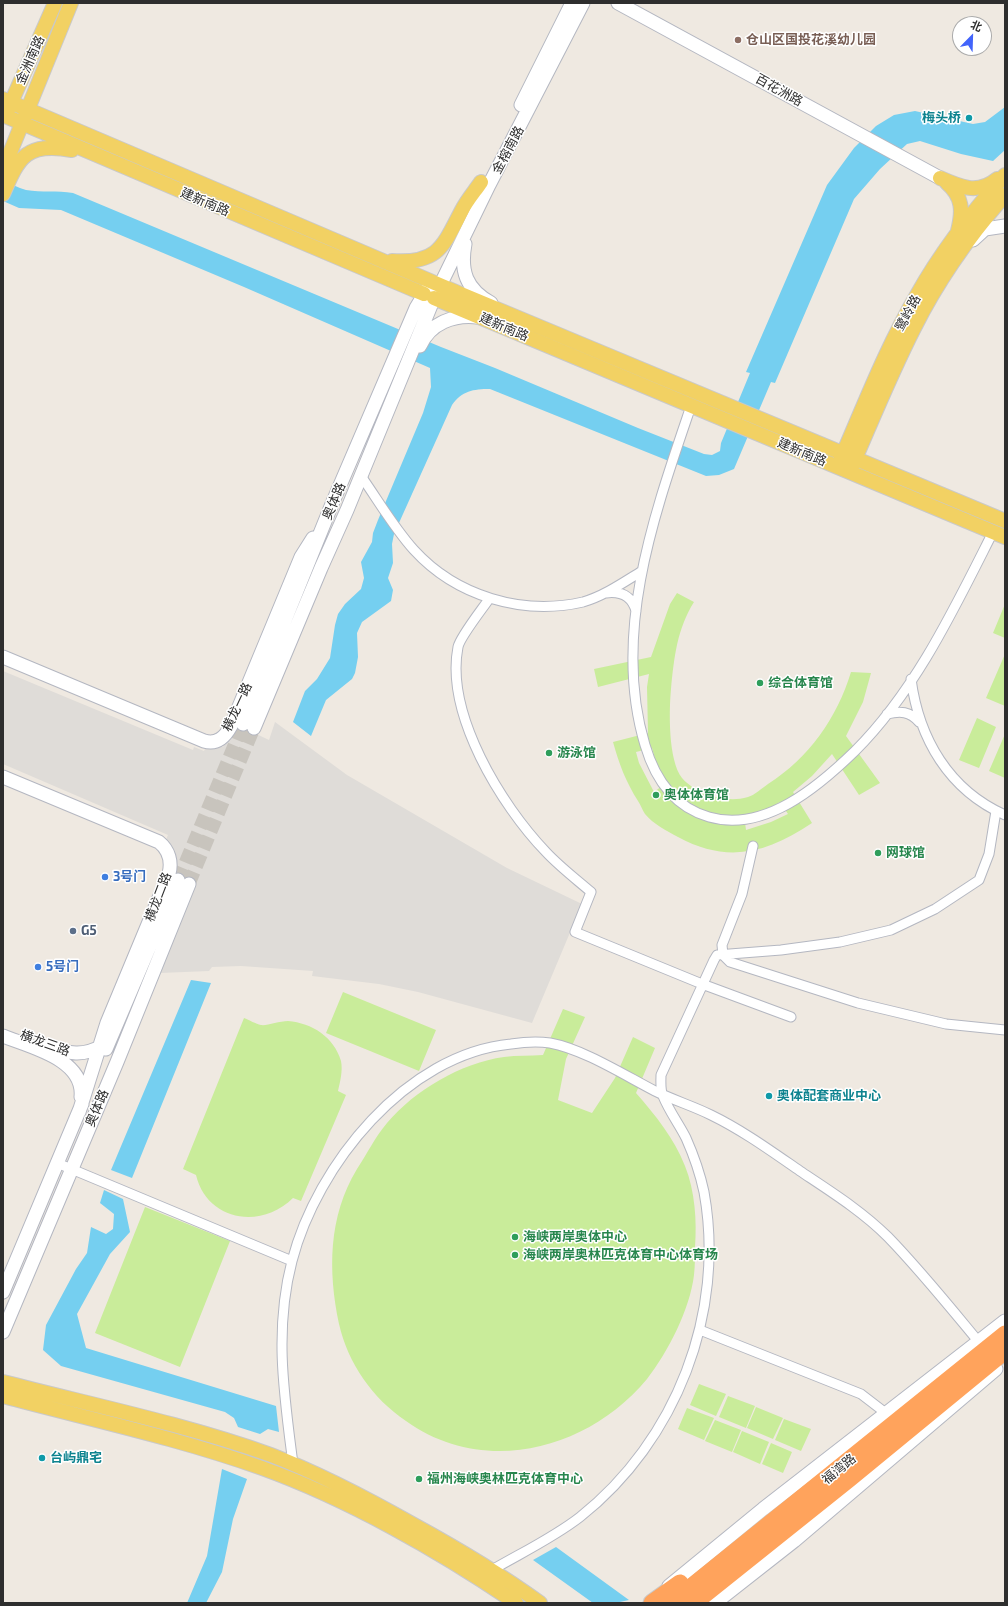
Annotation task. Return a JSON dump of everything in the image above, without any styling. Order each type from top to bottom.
[{"type":"highway","name":"福湾路","points":[[671,1603],[846,1464],[1005,1334]]},
{"type":"highway","name":"福湾路","points":[[694,1603],[849,1479],[1005,1351]]},
{"type":"highway","points":[[650,1603],[846,1464]]},
{"type":"main road","name":"金洲南路","points":[[4,118],[7,101],[55,3]]},
{"type":"main road","name":"金洲南路","points":[[3,170],[71,3]]},
{"type":"main road","name":"金榕南路","points":[[436,283],[481,182],[572,3]]},
{"type":"main road","name":"金榕南路","points":[[436,283],[467,231],[583,3]]},
{"type":"main road","name":"百花洲路","points":[[618,3],[940,178]]},
{"type":"main road","name":"建新南路","points":[[7,101],[380,260],[1005,521]]},
{"type":"main road","name":"建新南路","points":[[4,118],[22,124],[999,535]]},
{"type":"main road","points":[[3,194],[18,164],[30,152],[40,149],[59,148],[90,153]]},
{"type":"main road","points":[[940,178],[964,188],[977,189],[992,183],[1005,170]]},
{"type":"main road","name":"鹭岭路","points":[[844,470],[901,325],[924,283],[956,236],[1005,175]]},
{"type":"main road","points":[[940,178],[952,188],[961,202],[961,218],[956,236]]},
{"type":"main road","points":[[380,260],[414,262],[438,251],[446,242],[463,208],[481,182]]},
{"type":"main road","name":"鹭岭路","points":[[849,456],[914,327],[950,267],[971,237],[1005,195]]},
{"type":"main road","points":[[950,267],[981,232],[990,227],[1005,226]]},
{"type":"main road","points":[[467,231],[462,261],[469,283],[483,299],[519,318]]},
{"type":"main road","name":"奥体路","points":[[429,296],[416,308],[332,504],[248,726],[361,476],[393,400],[429,296],[436,283]]},
{"type":"main road","points":[[393,400],[423,339],[434,327],[449,320],[463,316],[482,318]]},
{"type":"main road","name":"横龙一路","points":[[3,657],[204,741],[213,743],[226,734],[231,726],[302,557],[332,504]]},
{"type":"main road","name":"横龙二路","points":[[3,776],[160,842],[169,854],[169,874],[107,1023],[104,1044]]},
{"type":"main road","name":"奥体路","points":[[3,1292],[79,1112],[104,1044],[183,882],[72,1169],[3,1332]]},
{"type":"main road","name":"横龙三路","points":[[3,1027],[65,1052],[85,1053],[104,1044]]},
{"type":"main road","name":"横龙三路","points":[[3,1036],[58,1059],[72,1068],[76,1073],[81,1086],[79,1112]]},
{"type":"main road","points":[[650,1603],[763,1508],[887,1414],[1005,1321]]},
{"type":"main road","points":[[715,1603],[794,1541],[1005,1361]]},
{"type":"main road","points":[[3,1382],[210,1436],[293,1464],[362,1496],[492,1570],[540,1603]]},
{"type":"main road","points":[[3,1396],[221,1454],[296,1481],[384,1524],[483,1581],[516,1603]]},
{"type":"street","points":[[692,406],[666,479],[642,571],[636,610],[634,637],[634,686],[637,714],[651,764],[664,788],[680,803],[701,815],[724,821],[742,820],[769,812],[792,802],[855,751],[887,714],[912,680],[999,535]]},
{"type":"street","points":[[361,476],[402,536],[422,559],[446,578],[489,599],[522,605],[547,606],[584,602],[605,593],[642,571]]},
{"type":"street","points":[[605,593],[614,592],[624,594],[632,601],[636,610]]},
{"type":"street","points":[[489,599],[458,645],[456,687],[470,735],[491,778],[519,820],[546,852],[592,892],[575,932],[702,984],[791,1017]]},
{"type":"street","points":[[912,680],[921,725],[931,748],[952,776],[968,792],[1005,816]]},
{"type":"street","points":[[887,714],[905,712],[912,715],[921,725]]},
{"type":"street","points":[[492,1570],[572,1522],[606,1494],[637,1458],[662,1421],[686,1372],[700,1330],[707,1292],[710,1252],[706,1201],[701,1178],[693,1154],[662,1095],[661,1075],[702,984],[717,955],[781,950],[840,942],[891,930],[935,909],[979,880],[989,854],[996,811]]},
{"type":"street","points":[[753,846],[742,894],[722,945],[723,955],[730,962],[858,1003],[946,1024],[1004,1028]]},
{"type":"street","points":[[293,1464],[282,1378],[281,1340],[283,1312],[292,1261],[317,1199],[330,1175],[353,1143],[379,1113],[409,1086],[456,1058],[474,1051],[500,1045],[546,1043],[572,1050],[662,1095],[711,1115],[763,1146],[849,1204],[887,1236],[978,1341]]},
{"type":"street","points":[[57,1163],[292,1261]]},
{"type":"street","points":[[700,1330],[861,1394],[887,1414]]},
{"type":"green space","points":[[677,593],[694,602],[688,612],[677,644],[670,698],[670,735],[674,760],[677,770],[688,784],[702,792],[723,798],[743,798],[756,793],[783,774],[820,736],[838,705],[851,672],[871,673],[863,702],[846,736],[880,783],[859,795],[832,754],[812,776],[793,792],[812,823],[779,842],[763,848],[747,851],[731,852],[714,850],[696,845],[660,827],[648,818],[626,780],[613,742],[648,733],[647,687],[649,674],[598,687],[594,669],[651,657],[670,604]],"holes":[[[652,748],[656,763],[666,783],[654,792],[639,763],[636,752]],[[780,802],[788,814],[771,822],[746,830],[744,815],[766,810]]]},
{"type":"green space","points":[[1005,604],[1005,638],[993,633]]},
{"type":"green space","points":[[1005,654],[1005,706],[986,698]]},
{"type":"green space","points":[[977,718],[996,727],[979,768],[959,760]]},
{"type":"green space","points":[[1005,734],[1005,778],[989,771]]},
{"type":"green space","points":[[343,992],[436,1030],[419,1071],[326,1033]]},
{"type":"green space","name":"海峡两岸奥体中心","points":[[563,1009],[585,1017],[566,1059],[558,1100],[592,1113],[615,1078],[633,1037],[655,1048],[636,1093],[676,1146],[685,1166],[691,1186],[696,1227],[695,1268],[692,1288],[677,1330],[655,1368],[647,1379],[623,1403],[595,1423],[565,1438],[534,1448],[501,1451],[468,1448],[436,1438],[406,1421],[382,1402],[355,1366],[348,1352],[339,1324],[333,1284],[333,1245],[340,1206],[347,1187],[357,1169],[379,1134],[398,1111],[425,1089],[455,1072],[472,1065],[504,1057],[543,1055]]},
{"type":"green space","points":[[244,1018],[261,1025],[285,1021],[297,1022],[313,1028],[321,1033],[338,1052],[342,1069],[338,1091],[346,1095],[301,1201],[293,1198],[280,1208],[266,1214],[251,1217],[237,1216],[223,1211],[211,1202],[202,1191],[196,1175],[183,1169]]},
{"type":"green space","points":[[145,1207],[230,1241],[180,1367],[95,1333]]},
{"type":"green space","points":[[699,1384],[726,1394],[716,1416],[690,1405]]},
{"type":"green space","points":[[728,1396],[755,1406],[746,1428],[719,1417]]},
{"type":"green space","points":[[756,1407],[783,1418],[773,1439],[747,1428]]},
{"type":"green space","points":[[687,1408],[714,1418],[704,1440],[678,1429]]},
{"type":"green space","points":[[784,1419],[811,1429],[801,1451],[775,1440]]},
{"type":"green space","points":[[715,1420],[741,1430],[732,1452],[705,1441]]},
{"type":"green space","points":[[742,1431],[769,1442],[760,1464],[733,1452]]},
{"type":"green space","points":[[771,1443],[792,1452],[783,1473],[762,1464]]},
{"type":"shaded area","points":[[3,671],[193,750],[194,747],[204,751],[206,747],[223,747],[235,724],[269,740],[275,722],[347,775],[507,868],[582,904],[532,1023],[418,992],[379,984],[312,976],[313,971],[241,966],[212,967],[209,971],[160,973],[196,885],[172,875],[165,842],[168,835],[3,764]]},
{"type":"water","points":[[1005,107],[1005,150],[993,161],[961,154],[920,141],[907,144],[880,169],[854,199],[775,383],[771,382],[734,469],[719,475],[706,476],[490,389],[473,390],[456,400],[452,405],[394,534],[392,544],[393,563],[388,578],[393,590],[391,601],[362,622],[357,633],[358,657],[355,673],[352,679],[326,700],[311,736],[293,722],[305,691],[317,679],[330,658],[338,614],[345,604],[361,589],[364,578],[361,562],[372,542],[373,533],[378,520],[423,413],[431,387],[430,368],[244,287],[61,210],[19,208],[3,201],[3,180],[26,190],[73,193],[638,428],[704,454],[712,455],[720,451],[721,443],[750,373],[746,372],[827,185],[854,148],[876,126],[894,115],[915,111],[973,124],[985,122]]},
{"type":"water","points":[[191,980],[211,983],[132,1178],[111,1170]]},
{"type":"water","points":[[104,1190],[123,1199],[130,1232],[110,1254],[77,1314],[86,1348],[276,1406],[279,1432],[268,1429],[260,1434],[238,1427],[234,1418],[225,1412],[61,1366],[43,1350],[46,1325],[76,1269],[87,1253],[91,1227],[106,1234],[113,1229],[114,1214],[100,1203]]},
{"type":"water","points":[[222,1469],[247,1479],[233,1519],[222,1572],[206,1603],[187,1603],[207,1556]]},
{"type":"water","points":[[556,1547],[629,1600],[615,1603],[593,1603],[533,1560]]},
{"type":"tunnel","points":[[178,880],[243,724]]},
{"type":"tunnel","points":[[189,884],[254,728]]},
{"type":"place","name":"仓山区国投花溪幼儿园","points":[[738,40]]},
{"type":"place","name":"梅头桥","points":[[969,118]]},
{"type":"place","name":"综合体育馆","points":[[760,683]]},
{"type":"place","name":"游泳馆","points":[[549,753]]},
{"type":"place","name":"奥体体育馆","points":[[656,795]]},
{"type":"place","name":"网球馆","points":[[878,853]]},
{"type":"place","name":"3号门","points":[[105,877]]},
{"type":"place","name":"G5","points":[[73,931]]},
{"type":"place","name":"5号门","points":[[38,967]]},
{"type":"place","name":"奥体配套商业中心","points":[[769,1096]]},
{"type":"place","name":"海峡两岸奥体中心","points":[[515,1237]]},
{"type":"place","name":"海峡两岸奥林匹克体育中心体育场","points":[[515,1255]]},
{"type":"place","name":"台屿鼎宅","points":[[42,1458]]},
{"type":"place","name":"福州海峡奥林匹克体育中心","points":[[419,1479]]}]
